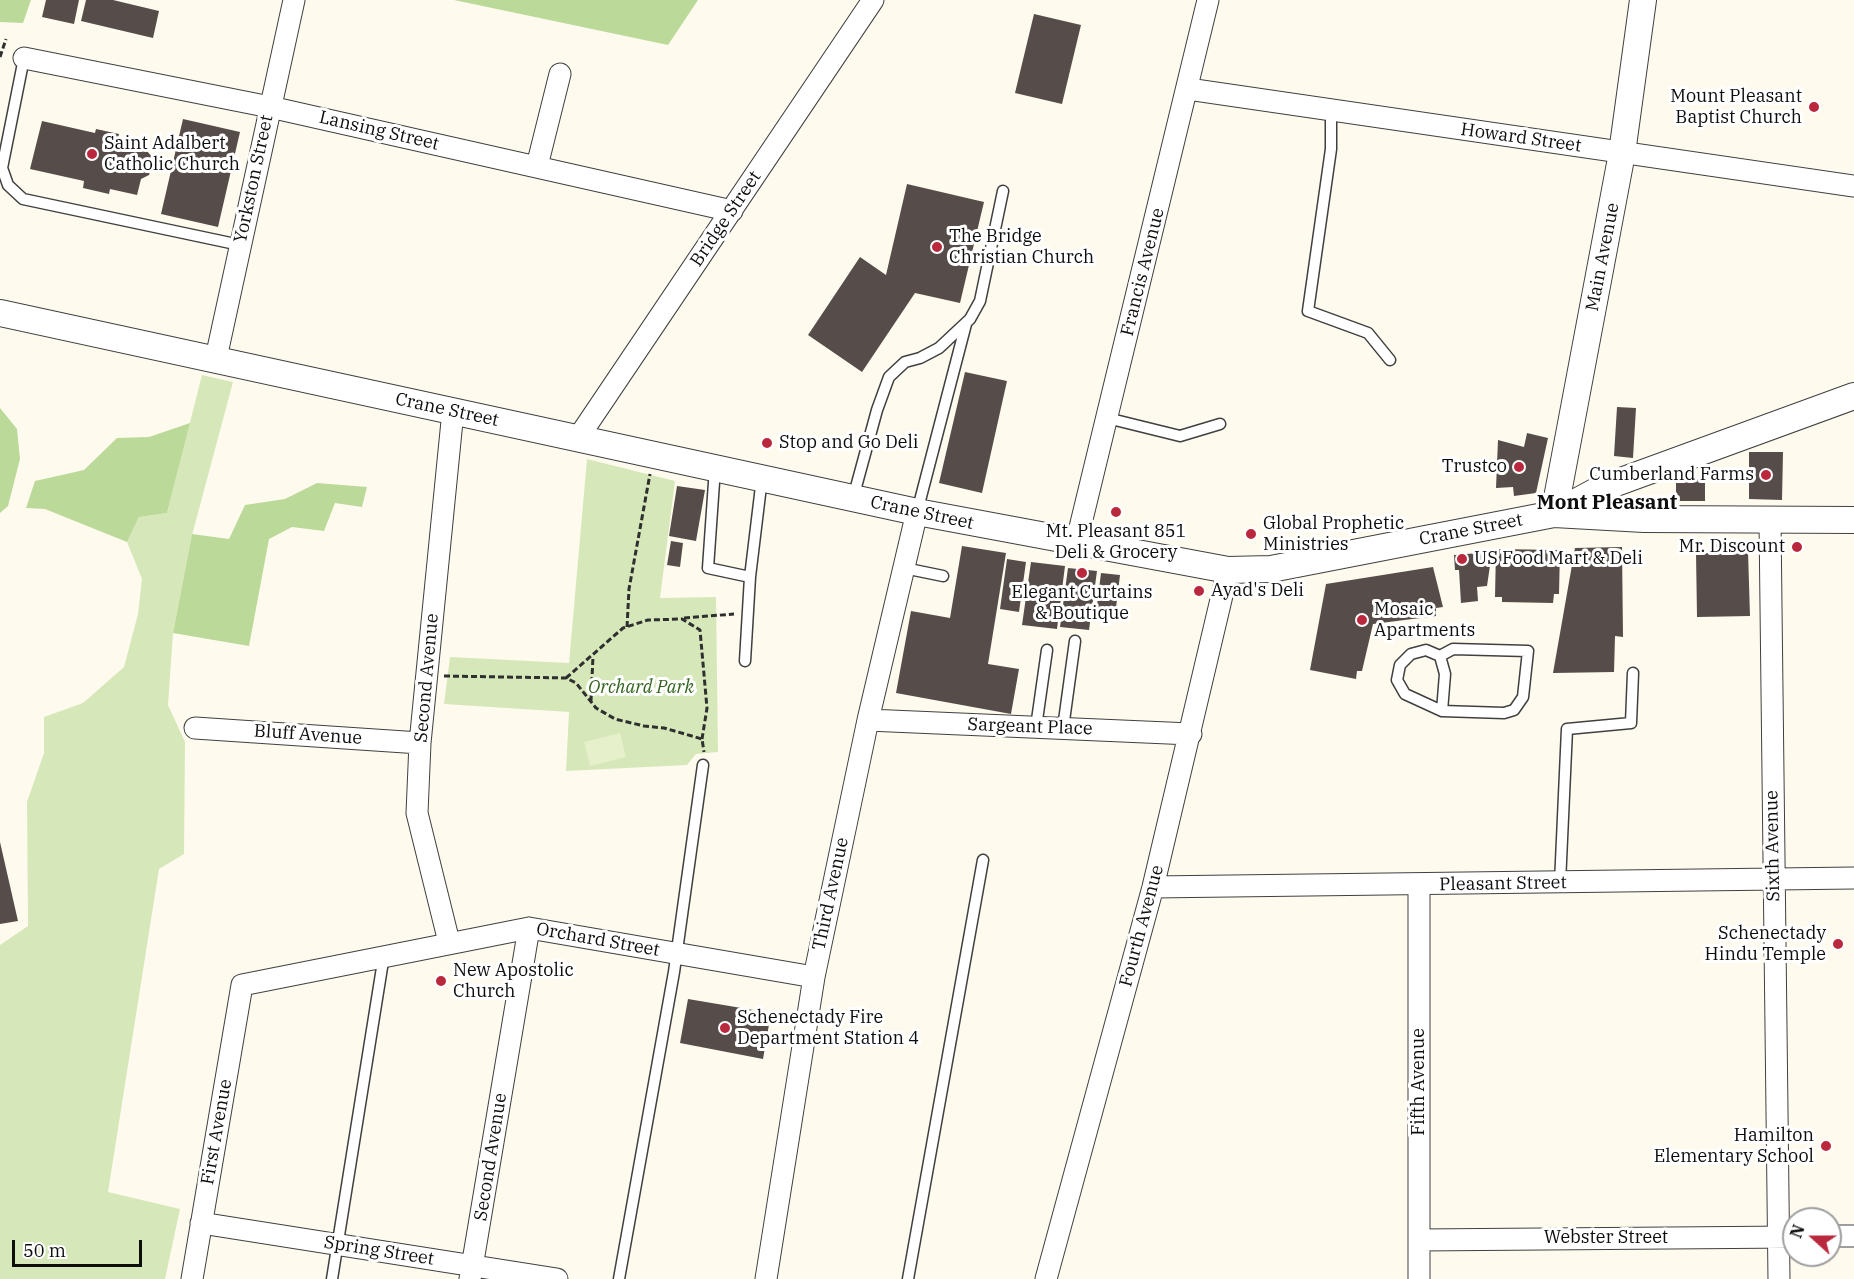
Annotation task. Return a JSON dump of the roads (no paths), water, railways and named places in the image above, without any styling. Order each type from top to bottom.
[{"type":"street","name":"Yorkston Street","points":[[216,358],[294,0]]},
{"type":"street","name":"Bridge Street","points":[[579,438],[873,0]]},
{"type":"street","name":"Francis Avenue","points":[[1076,544],[1208,0]]},
{"type":"street","name":"Main Avenue","points":[[1554,514],[1622,153],[1643,0]]},
{"type":"street","name":"Lansing Street","points":[[24,58],[270,106],[732,211]]},
{"type":"street","points":[[537,166],[560,74]]},
{"type":"street","name":"Howard Street","points":[[1188,89],[1854,186]]},
{"type":"street","name":"Crane Street","points":[[0,312],[917,512],[1076,544],[1228,570],[1271,570],[1554,514],[1610,518],[1770,522],[1854,520]]},
{"type":"street","points":[[1554,514],[1602,488],[1854,396]]},
{"type":"street","name":"Second Avenue","points":[[449,942],[417,813],[420,742],[453,411]]},
{"type":"street","name":"Third Avenue","points":[[766,1279],[814,977],[868,720],[917,512]]},
{"type":"street","name":"Sixth Avenue","points":[[1770,522],[1773,881],[1785,1207]]},
{"type":"street","name":"Fourth Avenue","points":[[1046,1279],[1153,887],[1228,570]]},
{"type":"street","name":"Sargeant Place","points":[[868,720],[1191,734]]},
{"type":"street","name":"Bluff Avenue","points":[[195,728],[420,742]]},
{"type":"street","name":"Pleasant Street","points":[[1153,887],[1773,881],[1854,878]]},
{"type":"street","name":"Fifth Avenue","points":[[1419,885],[1419,1279]]},
{"type":"street","name":"Second Avenue","points":[[472,1272],[529,928]]},
{"type":"street","name":"Orchard Street","points":[[242,985],[449,942],[529,928],[814,977]]},
{"type":"street","name":"First Avenue","points":[[192,1279],[242,985]]},
{"type":"street","name":"Spring Street","points":[[201,1222],[338,1244],[472,1272],[557,1279]]},
{"type":"street","name":"Webster Street","points":[[1419,1240],[1782,1237]]},
{"type":"street","name":"Sixth Avenue","points":[[1779,1279],[1782,1261]]},
{"type":"lane","points":[[24,58],[2,168],[8,185],[23,199],[240,245]]},
{"type":"lane","points":[[1331,110],[1331,149],[1308,311],[1368,333],[1390,360]]},
{"type":"lane","points":[[853,498],[877,410],[889,377],[905,362],[920,358],[939,348],[966,323],[980,301],[1003,191]]},
{"type":"lane","points":[[917,512],[966,323]]},
{"type":"lane","points":[[1107,418],[1180,436],[1220,424]]},
{"type":"lane","points":[[715,468],[708,568],[750,577]]},
{"type":"lane","points":[[745,661],[750,577],[762,478]]},
{"type":"lane","points":[[904,568],[943,576]]},
{"type":"lane","points":[[1063,728],[1075,642]]},
{"type":"lane","points":[[1453,649],[1528,651],[1523,697],[1514,710],[1504,713],[1442,711],[1405,694],[1397,680],[1400,665],[1411,654],[1426,650],[1440,656],[1453,649]]},
{"type":"lane","points":[[1036,727],[1047,650]]},
{"type":"lane","points":[[1440,656],[1445,674],[1442,711]]},
{"type":"lane","points":[[1560,883],[1567,729],[1631,723],[1633,673]]},
{"type":"lane","points":[[619,1279],[676,954],[703,765]]},
{"type":"lane","points":[[908,1279],[983,860]]},
{"type":"lane","points":[[332,1279],[384,955]]},
{"type":"place","name":"Mount Pleasant Baptist Church","points":[[1814,107]]},
{"type":"place","name":"Saint Adalbert Catholic Church","points":[[92,154]]},
{"type":"place","name":"The Bridge Christian Church","points":[[937,247]]},
{"type":"place","name":"Stop and Go Deli","points":[[767,443]]},
{"type":"place","name":"Trustco","points":[[1519,467]]},
{"type":"place","name":"Cumberland Farms","points":[[1766,475]]},
{"type":"place","name":"Mt. Pleasant 851 Deli & Grocery","points":[[1116,512]]},
{"type":"place","name":"Global Prophetic Ministries","points":[[1251,534]]},
{"type":"place","name":"Mr. Discount","points":[[1797,547]]},
{"type":"place","name":"US Food Mart & Deli","points":[[1462,559]]},
{"type":"place","name":"Elegant Curtains & Boutique","points":[[1082,573]]},
{"type":"place","name":"Ayad's Deli","points":[[1199,591]]},
{"type":"place","name":"Mosaic Apartments","points":[[1362,620]]},
{"type":"place","name":"Schenectady Hindu Temple","points":[[1838,944]]},
{"type":"place","name":"New Apostolic Church","points":[[441,981]]},
{"type":"place","name":"Schenectady Fire Department Station 4","points":[[725,1028]]},
{"type":"place","name":"Hamilton Elementary School","points":[[1826,1146]]},
{"type":"district","name":"Mont Pleasant","points":[[1607,503]]},
{"type":"park label","name":"Orchard Park","points":[[641,688]]}]
